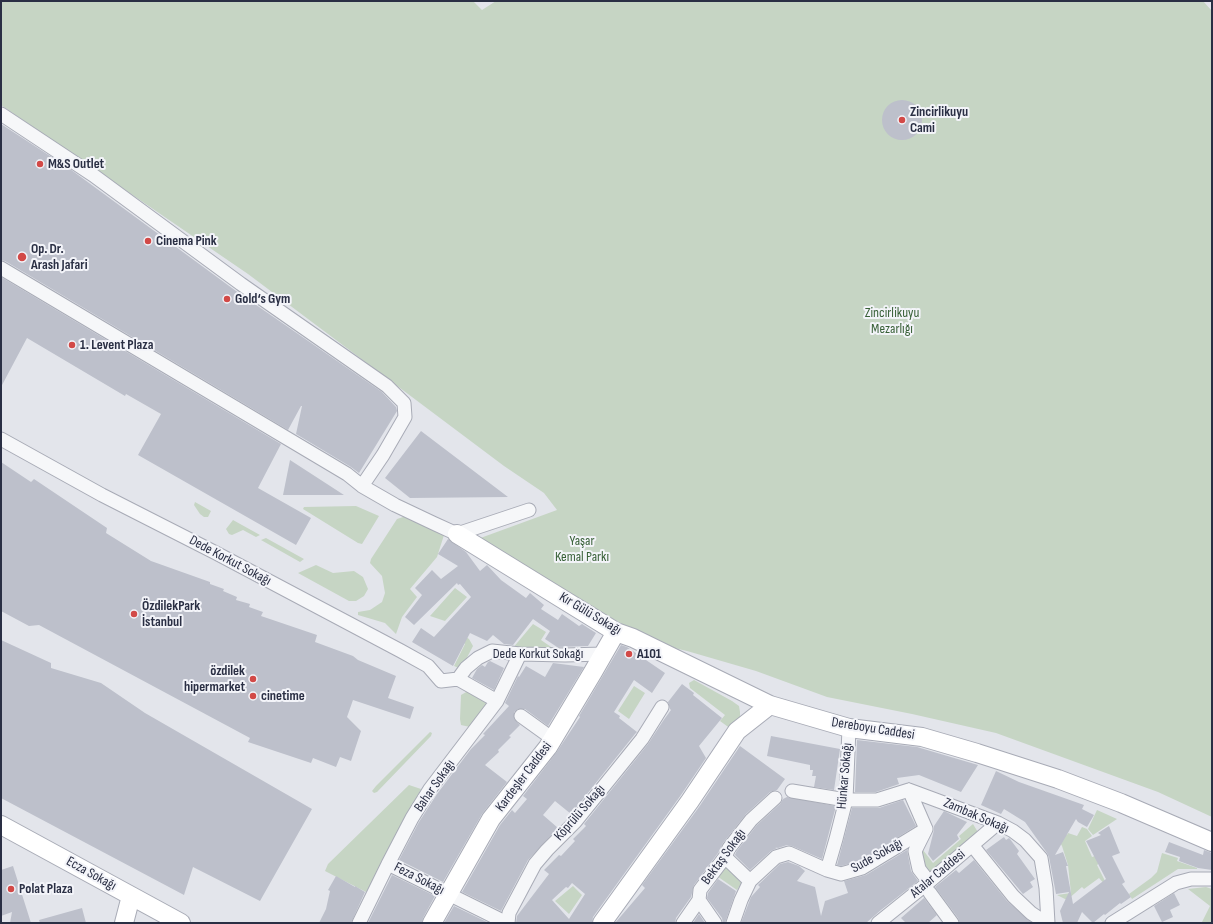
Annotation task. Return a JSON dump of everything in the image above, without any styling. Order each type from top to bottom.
[{"type":"street","points":[[1,114],[93,175],[241,284],[387,386],[404,403],[405,417],[383,455],[362,486]]},
{"type":"street","points":[[1,268],[347,474],[362,486],[395,505],[457,534],[529,510]]},
{"type":"street","name":"Dede Korkut Sokağı","points":[[1,439],[102,495],[210,550],[428,666],[441,681],[458,679],[497,701]]},
{"type":"street","name":"Kır Gülü Sokağı","points":[[457,534],[616,632],[633,638],[770,705]]},
{"type":"street","name":"Kardeşler Caddesi","points":[[432,923],[450,894],[491,819],[553,739],[616,632]]},
{"type":"street","name":"Dede Korkut Sokağı","points":[[458,679],[466,668],[478,658],[492,651],[520,654],[604,654]]},
{"type":"street","name":"Bahar Sokağı","points":[[359,923],[412,818],[430,789],[497,701],[520,654]]},
{"type":"street","points":[[602,923],[690,801],[737,731],[770,705]]},
{"type":"street","name":"Dereboyu Caddesi","points":[[770,705],[849,728],[922,737],[977,753],[1065,781],[1212,842]]},
{"type":"street","name":"Köprülü Sokağı","points":[[508,923],[509,913],[535,864],[575,822],[642,738],[662,707]]},
{"type":"street","points":[[521,716],[553,739]]},
{"type":"street","name":"Hünkar Sokağı","points":[[827,870],[846,800],[849,728]]},
{"type":"street","points":[[792,791],[846,800],[877,800],[909,790],[926,830],[915,851],[919,869],[929,888],[952,923]]},
{"type":"street","name":"Zambak Sokağı","points":[[909,790],[998,823],[1013,831],[1025,840],[1041,858],[1046,888],[1047,923]]},
{"type":"street","name":"Bektaş Sokağı","points":[[683,923],[699,900],[700,890],[725,857],[729,848],[751,820],[775,798]]},
{"type":"street","name":"Atalar Caddesi","points":[[878,923],[929,888],[972,845],[998,823]]},
{"type":"street","name":"Ecza Sokağı","points":[[1,825],[181,923]]},
{"type":"street","name":"Sude Sokağı","points":[[750,881],[776,857],[789,853],[827,870],[841,874],[862,868],[926,830]]},
{"type":"street","points":[[972,845],[1013,896],[1031,913],[1047,923]]},
{"type":"street","points":[[725,857],[750,881],[741,900],[734,923]]},
{"type":"street","name":"Feza Sokağı","points":[[388,864],[508,923]]},
{"type":"street","points":[[1112,923],[1176,883],[1191,879],[1212,878]]},
{"type":"street","points":[[124,923],[131,896]]},
{"type":"street","points":[[699,900],[715,923]]},
{"type":"green space","name":"Zincirlikuyu Mezarlığı","points":[[1,1],[473,1],[482,10],[496,1],[1203,1],[1212,11],[1212,817],[1158,792],[996,733],[827,697],[756,671],[657,644],[475,540],[557,510],[544,493],[504,466],[248,274],[1,105]]},
{"type":"green space","points":[[195,502],[211,511],[208,517],[204,517],[200,514],[194,505]]},
{"type":"green space","points":[[356,506],[379,516],[362,544],[303,509],[304,507]]},
{"type":"green space","points":[[406,516],[444,535],[437,557],[410,589],[417,597],[402,617],[396,634],[385,623],[358,615],[358,612],[370,610],[382,602],[385,593],[382,576],[370,563],[371,559],[397,519]]},
{"type":"green space","points":[[233,520],[260,535],[256,537],[243,530],[232,535],[229,534],[226,529]]},
{"type":"green space","points":[[266,538],[304,559],[300,562],[261,540]]},
{"type":"green space","points":[[316,565],[333,573],[354,571],[363,577],[368,589],[364,596],[356,601],[349,601],[298,573]]},
{"type":"green space","points":[[455,588],[467,597],[445,621],[430,616]]},
{"type":"green space","points":[[533,624],[546,632],[541,640],[557,651],[512,649]]},
{"type":"green space","points":[[456,630],[469,639],[473,646],[461,669],[454,666],[465,644],[454,634]]},
{"type":"green space","points":[[694,680],[739,706],[740,719],[731,729],[720,721],[725,715],[690,688],[689,683]]},
{"type":"green space","points":[[634,686],[645,693],[629,719],[618,711]]},
{"type":"green space","points":[[468,691],[490,703],[470,727],[461,725],[460,719],[461,695]]},
{"type":"green space","points":[[430,732],[432,733],[431,736],[377,792],[374,793],[372,791],[376,786]]},
{"type":"green space","points":[[409,785],[421,789],[394,843],[366,892],[325,871],[328,864]]},
{"type":"green space","points":[[1097,810],[1117,819],[1093,835],[1088,829]]},
{"type":"green space","points":[[973,824],[979,834],[929,873],[924,872],[920,853],[923,850],[933,863],[961,839],[959,836]]},
{"type":"green space","points":[[1052,825],[1067,835],[1068,833],[1077,836],[1082,827],[1087,829],[1092,836],[1085,841],[1092,857],[1098,855],[1101,862],[1097,865],[1107,885],[1106,886],[1099,878],[1084,889],[1082,887],[1067,900],[1057,895],[1071,893],[1068,865],[1062,846],[1050,826]]},
{"type":"green space","points":[[1162,853],[1178,858],[1177,861],[1197,869],[1178,869],[1132,899],[1129,894],[1157,872]]},
{"type":"green space","points":[[724,861],[744,879],[737,890],[714,874]]},
{"type":"green space","points":[[573,886],[582,895],[569,914],[555,901]]},
{"type":"green space","points":[[1206,887],[1212,889],[1212,923],[1202,923],[1210,906],[1188,889]]},
{"type":"building","name":"Zincirlikuyu Cami","points":[[898,100],[906,100],[913,103],[919,109],[922,120],[919,131],[913,137],[906,140],[898,140],[891,137],[885,131],[882,124],[882,116],[885,109],[891,103]]},
{"type":"building","points":[[1,124],[70,169],[236,291],[382,392],[396,407],[397,411],[359,473],[296,434],[302,406],[288,430],[1,260]]},
{"type":"building","points":[[1,277],[281,444],[258,488],[311,518],[296,545],[138,455],[161,414],[126,394],[125,396],[27,338],[1,387]]},
{"type":"building","points":[[421,431],[508,497],[410,498],[385,478]]},
{"type":"building","points":[[290,460],[344,495],[283,495]]},
{"type":"building","name":"ÖzdilekPark İstanbul","points":[[1,462],[31,482],[34,479],[107,528],[106,533],[151,561],[210,582],[210,584],[224,589],[223,591],[237,597],[236,600],[250,604],[249,607],[263,612],[261,616],[317,635],[315,642],[353,656],[358,660],[396,676],[388,698],[414,707],[410,719],[353,700],[347,717],[361,731],[351,761],[340,757],[336,767],[313,758],[311,763],[248,742],[250,738],[39,625],[29,626],[1,611]]},
{"type":"building","points":[[448,539],[466,552],[480,571],[487,565],[501,580],[526,598],[530,593],[544,605],[541,609],[558,620],[562,614],[579,626],[582,624],[596,633],[588,646],[557,647],[545,639],[550,631],[533,619],[513,645],[504,644],[493,635],[487,641],[470,633],[453,666],[412,642],[421,628],[434,637],[471,597],[460,584],[458,585],[457,583],[414,625],[405,617],[422,595],[415,588],[432,570],[441,579],[458,566],[438,554]]},
{"type":"building","points":[[1,640],[51,663],[51,668],[101,683],[145,713],[312,809],[260,901],[193,867],[184,895],[1,798]]},
{"type":"building","points":[[621,645],[627,647],[665,673],[652,693],[634,680],[614,712],[620,716],[619,718],[637,732],[571,814],[555,801],[543,815],[558,828],[528,860],[501,911],[462,892],[500,825],[512,810],[515,813],[527,799],[523,796],[556,753],[580,717],[579,716]]},
{"type":"building","points":[[490,661],[504,668],[494,690],[472,678],[477,669],[482,665],[485,667]]},
{"type":"building","points":[[553,663],[584,667],[548,726],[525,709],[518,709],[514,712],[514,719],[520,725],[498,750],[499,752],[485,765],[507,782],[482,814],[443,882],[399,860],[419,822],[437,794],[471,749],[485,735],[483,734],[509,706],[505,703],[518,676],[519,677],[526,666],[545,677]]},
{"type":"building","points":[[682,684],[694,693],[693,695],[722,718],[699,746],[706,758],[681,795],[593,917],[592,923],[516,923],[517,916],[549,874],[544,870],[559,855],[561,856],[575,841],[573,839],[586,826],[584,824],[648,744],[671,710],[668,702]],"holes":[[[572,883],[585,894],[569,919],[552,900],[566,887],[568,888]]]},
{"type":"building","points":[[771,736],[840,749],[834,790],[814,787],[816,776],[812,776],[813,770],[810,770],[810,765],[767,756]]},
{"type":"building","points":[[857,740],[917,747],[978,765],[961,792],[919,775],[897,778],[899,784],[876,792],[855,792]]},
{"type":"building","points":[[740,746],[785,779],[777,790],[770,792],[746,814],[723,843],[718,853],[694,885],[691,897],[676,918],[675,923],[615,923],[645,888],[642,885],[699,807]]},
{"type":"building","points":[[996,771],[1019,782],[1084,805],[1082,809],[1094,815],[1087,827],[1078,822],[1076,819],[1055,855],[1063,852],[1068,866],[1066,866],[1073,904],[1106,879],[1086,841],[1101,835],[1098,833],[1109,826],[1120,853],[1112,856],[1125,882],[1122,884],[1131,897],[1121,904],[1120,903],[1093,923],[1082,912],[1077,923],[1063,923],[1060,911],[1069,892],[1056,894],[1047,853],[1025,822],[1004,809],[1001,814],[981,805]]},
{"type":"building","points":[[787,797],[836,806],[822,859],[787,845],[778,848],[775,847],[777,848],[771,851],[750,870],[735,855],[736,852],[757,825],[780,804],[783,799]]},
{"type":"building","points":[[903,800],[916,826],[859,861],[841,866],[837,865],[852,808],[879,808]]},
{"type":"building","points":[[944,811],[967,822],[957,835],[959,839],[933,861],[928,854],[934,826]]},
{"type":"building","points":[[1004,837],[1006,840],[1009,838],[1019,851],[1017,854],[1035,879],[1030,882],[1033,887],[1023,894],[986,850]]},
{"type":"building","points":[[1169,842],[1203,855],[1204,850],[1212,853],[1212,870],[1198,868],[1179,861],[1180,857],[1165,852]]},
{"type":"building","points":[[907,850],[911,871],[918,881],[866,923],[741,923],[751,897],[760,887],[758,885],[780,864],[788,862],[799,866],[805,871],[797,881],[815,887],[821,916],[825,901],[848,893],[844,881],[866,875]]},
{"type":"building","points":[[974,860],[1007,901],[1032,923],[960,923],[958,918],[935,887],[956,870],[959,873]]},
{"type":"building","name":"Polat Plaza","points":[[13,866],[31,923],[10,923],[12,912],[1,916],[1,870]]},
{"type":"building","points":[[392,875],[435,896],[423,918],[422,923],[368,923]]},
{"type":"building","points":[[336,876],[365,892],[351,923],[319,923],[326,909],[330,891],[328,890]]},
{"type":"building","points":[[718,879],[736,891],[725,923],[723,923],[722,918],[707,898],[708,893]]},
{"type":"building","points":[[1174,893],[1180,905],[1170,910],[1173,917],[1162,922],[1154,906]]},
{"type":"building","points":[[924,898],[937,915],[928,923],[906,923],[901,918]]},
{"type":"building","points":[[454,906],[489,923],[444,923]]},
{"type":"building","name":"Polat Plaza","points":[[82,908],[86,923],[40,923],[39,920]]},
{"type":"building","points":[[699,914],[705,923],[693,923]]},
{"type":"place","name":"Zincirlikuyu Cami","points":[[902,120]]},
{"type":"place","name":"M&S Outlet","points":[[40,164]]},
{"type":"place","name":"Cinema Pink","points":[[148,241]]},
{"type":"place","name":"Op. Dr. Arash Jafari","points":[[22,257]]},
{"type":"place","name":"Gold‘s Gym","points":[[227,299]]},
{"type":"place","name":"1. Levent Plaza","points":[[72,345]]},
{"type":"place","name":"ÖzdilekPark İstanbul","points":[[134,614]]},
{"type":"place","name":"A101","points":[[629,654]]},
{"type":"place","name":"özdilek hipermarket","points":[[253,679]]},
{"type":"place","name":"cinetime","points":[[253,696]]},
{"type":"place","name":"Polat Plaza","points":[[11,889]]},
{"type":"park label","name":"Yaşar Kemal Parkı","points":[[582,550]]}]
